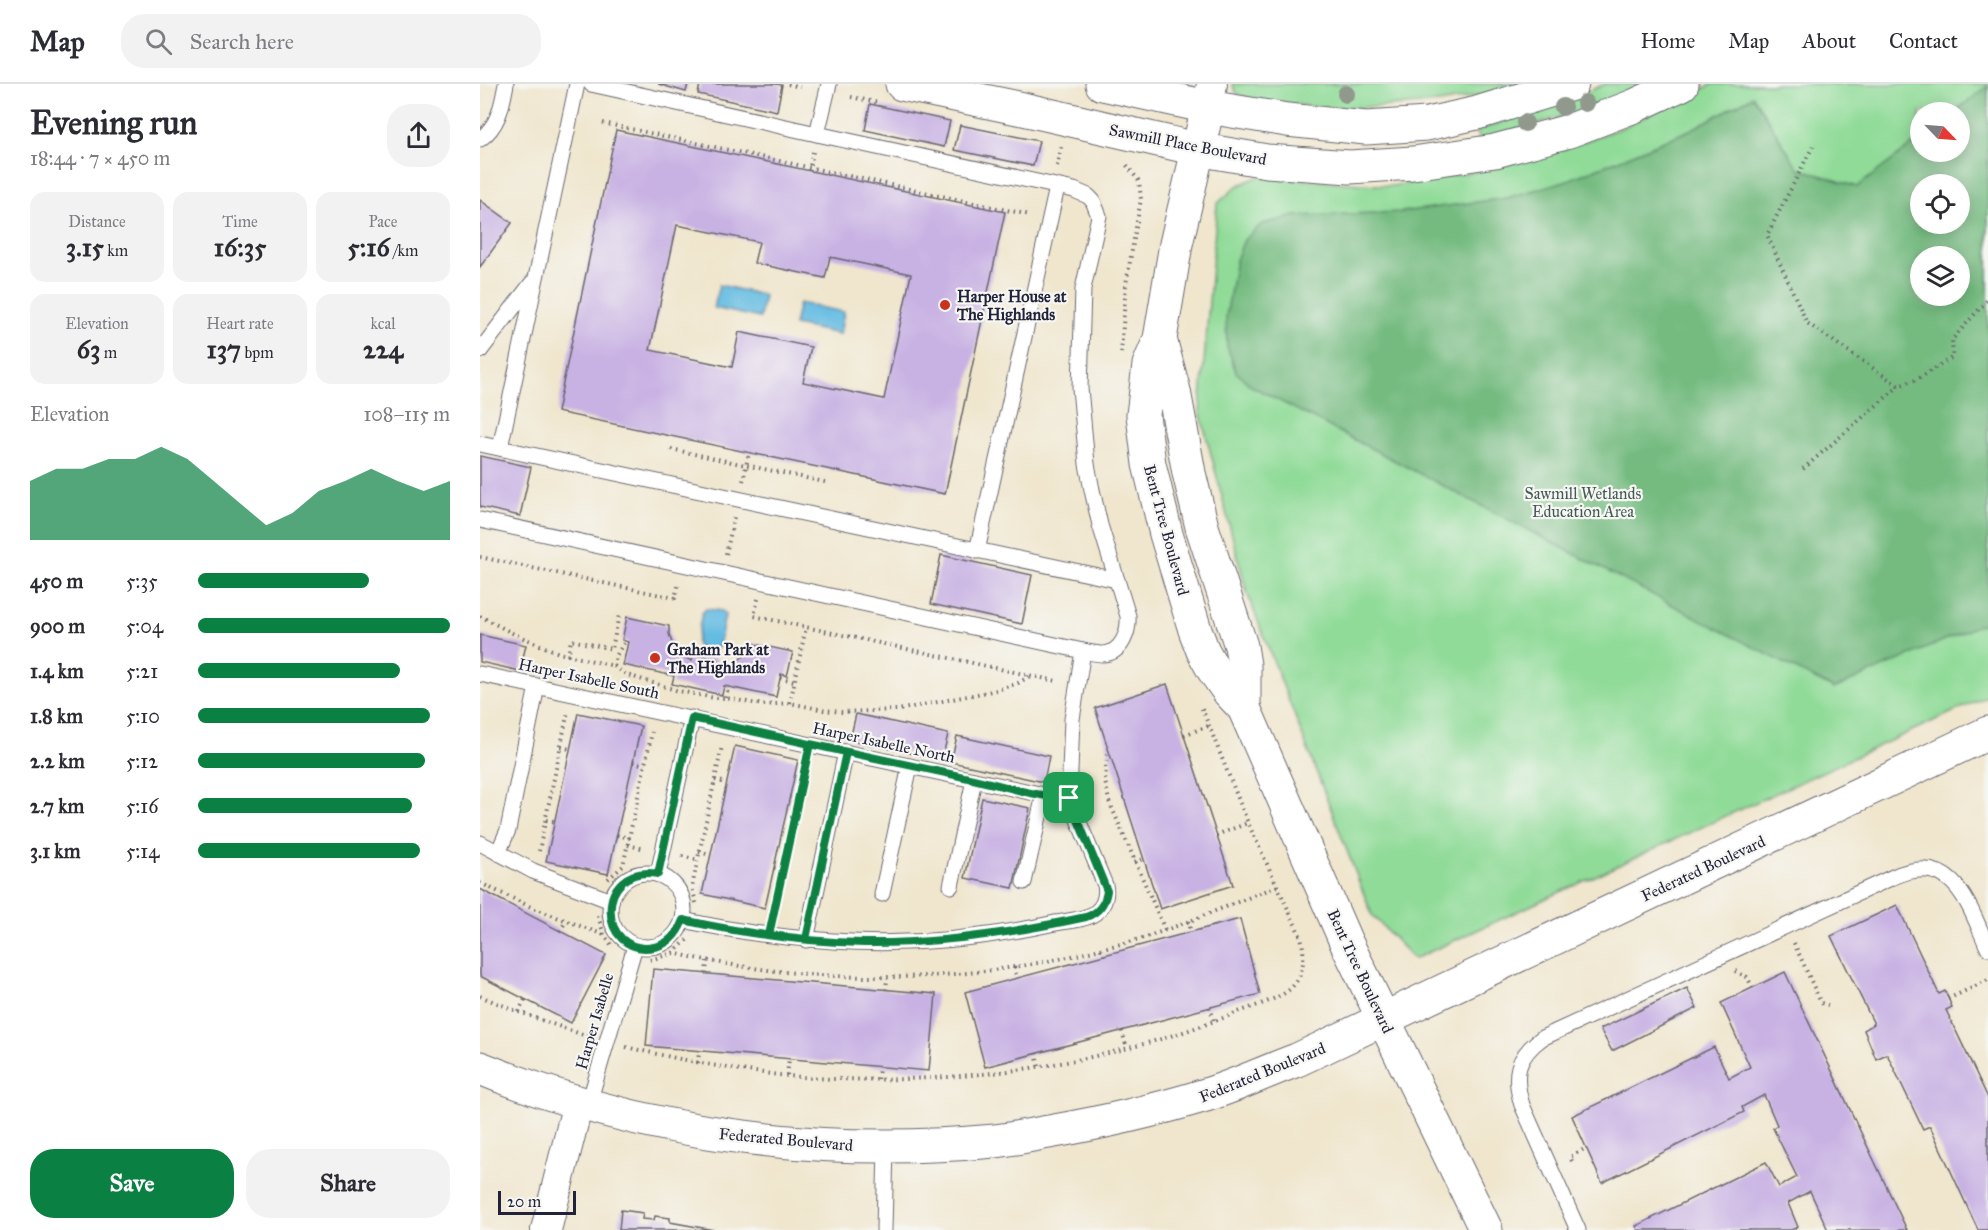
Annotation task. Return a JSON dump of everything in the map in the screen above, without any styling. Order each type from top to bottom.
[{"type":"street","name":"Sawmill Place Boulevard","points":[[902,84],[1197,149],[1267,161],[1350,167],[1413,163],[1495,151],[1569,131],[1634,106],[1682,84]]},
{"type":"street","points":[[1102,84],[1210,95],[1287,120],[1366,128],[1427,124],[1572,84]]},
{"type":"street","name":"Bent Tree Boulevard","points":[[1210,95],[1176,244],[1160,339],[1149,365],[1144,397],[1143,415],[1149,464],[1166,534],[1203,651],[1229,692],[1244,708],[1346,942],[1486,1230]]},
{"type":"street","name":"Federated Boulevard","points":[[480,1068],[583,1105],[686,1129],[832,1146],[997,1141],[1102,1122],[1201,1097],[1296,1060],[1988,733]]},
{"type":"street","points":[[546,1230],[583,1105]]},
{"type":"lane","points":[[480,139],[488,133],[497,120],[507,84]]},
{"type":"lane","points":[[500,448],[578,84]]},
{"type":"lane","points":[[480,520],[1099,654],[1108,653],[1118,647],[1126,636],[1128,616],[1100,525],[1087,464],[1080,388],[1083,289],[1099,216],[1097,208],[1088,196],[1057,186],[591,84]]},
{"type":"lane","points":[[817,134],[829,84]]},
{"type":"lane","points":[[977,551],[1057,186]]},
{"type":"lane","points":[[480,351],[536,278]]},
{"type":"lane","points":[[480,444],[1117,580]]},
{"type":"lane","points":[[683,920],[769,935],[865,943],[951,939],[1026,930],[1094,914],[1104,901],[1106,885],[1069,798],[1072,719],[1083,651]]},
{"type":"lane","name":"Harper Isabelle South","points":[[480,674],[692,718]]},
{"type":"lane","points":[[498,853],[507,830],[537,686]]},
{"type":"lane","points":[[658,874],[692,718]]},
{"type":"lane","name":"Harper Isabelle North","points":[[692,718],[1044,795],[1069,798]]},
{"type":"lane","points":[[806,939],[846,752]]},
{"type":"lane","points":[[882,894],[910,765]]},
{"type":"lane","points":[[951,886],[974,780]]},
{"type":"lane","points":[[1024,882],[1044,795]]},
{"type":"lane","points":[[480,843],[533,871],[611,901]]},
{"type":"lane","points":[[1578,1230],[1521,1105],[1517,1088],[1517,1072],[1521,1059],[1530,1047],[1542,1038],[1893,877],[1919,868],[1932,870],[1957,886],[1965,897],[1988,948]]},
{"type":"lane","points":[[646,873],[658,874],[668,879],[680,892],[684,902],[683,920],[679,931],[666,943],[649,948],[635,946],[622,938],[614,929],[610,917],[611,901],[617,889],[630,877],[646,873]]},
{"type":"lane","name":"Harper Isabelle","points":[[583,1105],[635,946]]},
{"type":"lane","points":[[884,1230],[886,1146]]},
{"type":"path","points":[[788,84],[800,87]]},
{"type":"path","points":[[603,123],[1030,216],[1037,182]]},
{"type":"path","points":[[1814,147],[1767,235],[1807,323],[1899,386]]},
{"type":"path","points":[[1803,469],[1899,386],[1918,379],[1953,357],[1952,340],[1988,299]]},
{"type":"path","points":[[670,448],[829,483]]},
{"type":"path","points":[[480,557],[675,598],[680,578]]},
{"type":"path","points":[[759,595],[754,616],[1056,681]]},
{"type":"path","points":[[568,656],[571,640],[612,649],[619,615]]},
{"type":"path","points":[[480,616],[514,634],[568,656],[614,666],[627,675],[679,691],[763,705],[790,703],[832,711],[898,710],[997,690],[1031,675]]},
{"type":"path","points":[[790,703],[806,627]]},
{"type":"path","points":[[613,642],[625,643],[616,656],[614,666]]},
{"type":"path","points":[[780,678],[794,681]]},
{"type":"path","points":[[726,698],[728,687]]},
{"type":"path","points":[[533,871],[572,693]]},
{"type":"path","points":[[606,882],[624,866],[655,723]]},
{"type":"path","points":[[1184,735],[1208,726]]},
{"type":"path","points":[[697,906],[692,887],[723,743]]},
{"type":"path","points":[[769,935],[810,744]]},
{"type":"path","points":[[561,747],[570,749]]},
{"type":"path","points":[[1107,754],[1109,759],[1105,781],[1107,793],[1165,930]]},
{"type":"path","points":[[633,762],[645,765]]},
{"type":"path","points":[[715,780],[727,783]]},
{"type":"path","points":[[789,797],[799,798]]},
{"type":"path","points":[[546,820],[554,821]]},
{"type":"path","points":[[1216,835],[1248,823]]},
{"type":"path","points":[[617,835],[630,838]]},
{"type":"path","points":[[699,852],[711,855]]},
{"type":"path","points":[[1135,862],[1144,859]]},
{"type":"path","points":[[774,868],[783,870]]},
{"type":"path","points":[[480,883],[604,935]]},
{"type":"path","points":[[598,913],[604,935],[615,948]]},
{"type":"path","points":[[560,931],[566,921]]},
{"type":"path","points":[[1188,921],[1191,932]]},
{"type":"path","points":[[1787,926],[1821,1003],[1828,1005]]},
{"type":"path","points":[[649,960],[673,953],[687,939]]},
{"type":"path","points":[[1101,949],[1103,956]]},
{"type":"path","points":[[706,974],[707,961]]},
{"type":"path","points":[[1014,967],[1017,979]]},
{"type":"path","points":[[796,974],[796,982]]},
{"type":"path","points":[[886,990],[887,978]]},
{"type":"path","points":[[1948,999],[1988,980]]},
{"type":"path","points":[[480,996],[589,1037]]},
{"type":"path","points":[[519,1012],[525,999]]},
{"type":"path","points":[[1210,1007],[1214,1021]]},
{"type":"path","points":[[1122,1030],[1127,1048]]},
{"type":"path","points":[[698,1063],[699,1050]]},
{"type":"path","points":[[1036,1053],[1039,1067]]},
{"type":"path","points":[[787,1075],[789,1059]]},
{"type":"path","points":[[878,1079],[879,1067]]},
{"type":"green space","points":[[1232,84],[1524,84],[1495,93],[1439,103],[1336,109],[1255,100],[1237,94]]},
{"type":"green space","points":[[1605,84],[1650,84],[1614,101],[1480,141],[1477,131],[1578,96]]},
{"type":"green space","name":"Sawmill Wetlands Education Area","points":[[1713,84],[1988,84],[1988,696],[1414,959],[1372,915],[1247,593],[1200,412],[1217,204],[1237,186],[1257,177],[1392,186],[1474,172],[1555,152],[1621,128]]},
{"type":"green space","points":[[1988,86],[1988,621],[1834,689],[1251,386],[1236,372],[1227,346],[1226,317],[1236,260],[1244,240],[1262,224],[1296,216],[1401,212],[1507,198],[1568,180],[1621,159],[1692,129],[1753,96],[1798,168],[1857,187],[1910,147],[1910,162],[1970,162],[1970,102],[1967,102]]},
{"type":"water","points":[[719,285],[764,295],[760,318],[714,308]]},
{"type":"water","points":[[799,303],[844,312],[840,334],[794,325]]},
{"type":"water","points":[[706,609],[722,611],[725,615],[719,646],[713,651],[698,647],[696,643],[702,613]]},
{"type":"building","points":[[658,84],[688,84],[686,92]]},
{"type":"building","points":[[700,84],[782,85],[777,111],[698,94]]},
{"type":"building","points":[[870,104],[950,121],[944,147],[865,130]]},
{"type":"building","points":[[960,125],[1039,141],[1033,166],[954,150]]},
{"type":"building","name":"Harper House at The Highlands","points":[[616,130],[1005,212],[945,494],[557,412]],"holes":[[[677,225],[759,242],[754,263],[825,278],[830,257],[911,274],[884,399],[803,382],[811,347],[739,332],[732,367],[650,350]]]},
{"type":"building","points":[[480,200],[512,223],[480,267]]},
{"type":"building","points":[[480,456],[531,467],[520,516],[480,507]]},
{"type":"building","points":[[941,555],[1032,575],[1022,624],[931,604]]},
{"type":"building","name":"Graham Park at The Highlands","points":[[627,617],[669,626],[674,649],[692,661],[693,654],[717,659],[715,665],[731,665],[744,656],[750,643],[793,652],[787,676],[781,674],[776,697],[724,686],[722,695],[672,684],[674,676],[623,665],[628,642],[622,640]]},
{"type":"building","points":[[480,635],[526,645],[520,671],[480,662]]},
{"type":"building","points":[[1167,684],[1233,885],[1160,909],[1095,708]]},
{"type":"building","points":[[578,713],[641,726],[608,874],[546,861]]},
{"type":"building","points":[[856,714],[948,734],[942,760],[850,740]]},
{"type":"building","points":[[957,736],[1049,756],[1044,782],[951,762]]},
{"type":"building","points":[[735,746],[798,760],[765,908],[702,894]]},
{"type":"building","points":[[982,798],[1030,808],[1013,888],[965,878]]},
{"type":"building","points":[[480,889],[606,955],[571,1023],[480,976]]},
{"type":"building","points":[[1897,905],[1939,994],[1945,991],[1952,1007],[1946,1010],[1988,1098],[1988,1230],[1978,1230],[1930,1126],[1923,1129],[1887,1054],[1876,1059],[1864,1030],[1874,1024],[1831,936]]},
{"type":"building","points":[[1240,919],[1260,994],[985,1067],[965,992]]},
{"type":"building","points":[[653,969],[936,994],[929,1071],[646,1046]]},
{"type":"building","points":[[1785,972],[1907,1230],[1828,1230],[1810,1191],[1788,1203],[1798,1227],[1791,1230],[1638,1230],[1636,1226],[1766,1162],[1779,1187],[1797,1177],[1773,1128],[1777,1125],[1764,1095],[1742,1107],[1744,1112],[1602,1183],[1572,1116],[1714,1047],[1729,1078],[1750,1067],[1721,1003]]},
{"type":"building","points":[[1687,988],[1697,1008],[1612,1051],[1600,1029]]},
{"type":"building","points":[[621,1210],[643,1213],[642,1219],[654,1220],[655,1216],[670,1218],[670,1222],[714,1230],[619,1230]]},
{"type":"place","name":"Harper House at The Highlands","points":[[945,305]]},
{"type":"place","name":"Graham Park at The Highlands","points":[[655,658]]},
{"type":"route","points":[[1069,798],[1053,797],[810,744],[769,935],[806,939],[846,752],[726,726],[692,718],[658,874],[635,875],[620,884],[611,900],[610,917],[614,929],[622,938],[632,945],[643,948],[666,943],[679,931],[683,920],[769,935],[806,939],[865,943],[981,936],[1026,930],[1086,917],[1094,914],[1102,906],[1107,891],[1069,798]]}]
